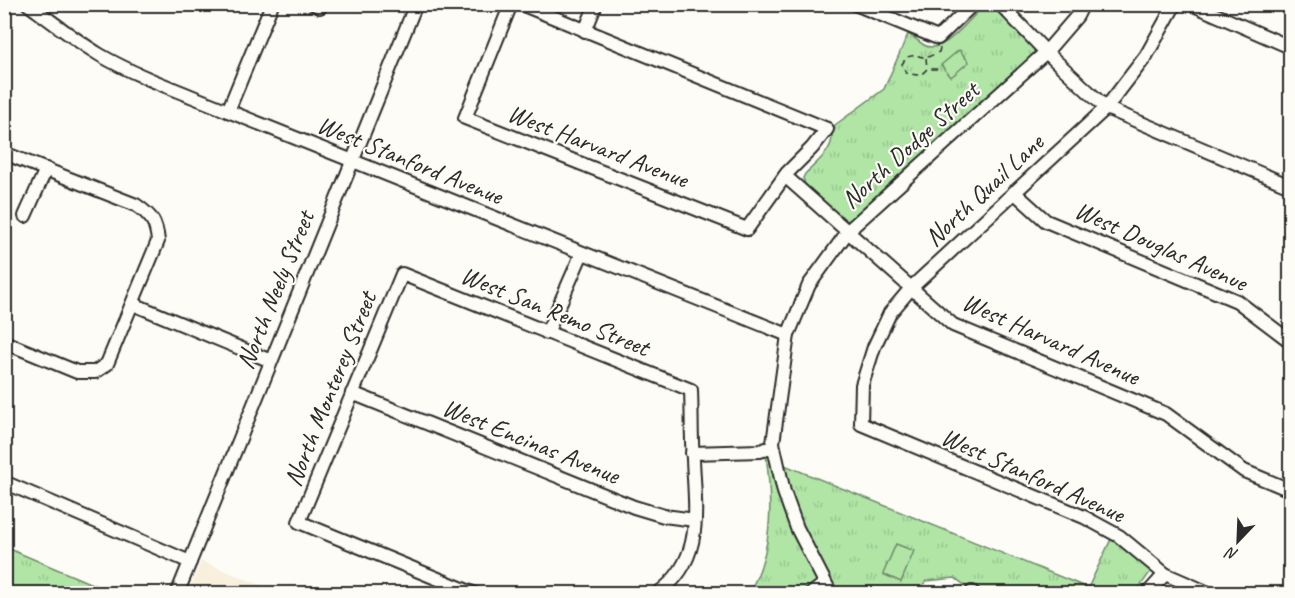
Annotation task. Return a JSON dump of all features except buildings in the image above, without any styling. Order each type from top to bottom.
[{"type":"street","name":"West Stanford Avenue","points":[[27,4],[74,39],[103,56],[228,111],[788,335]]},
{"type":"street","points":[[228,111],[272,4]]},
{"type":"street","name":"North Neely Street","points":[[177,594],[416,4]]},
{"type":"street","name":"West Harvard Avenue","points":[[511,4],[465,118],[747,229],[785,176],[953,325],[1166,414],[1244,471],[1290,490]]},
{"type":"street","points":[[521,4],[827,129],[785,176]]},
{"type":"street","points":[[585,31],[596,4]]},
{"type":"street","points":[[855,4],[938,38],[973,4]]},
{"type":"street","points":[[1000,4],[1046,52],[1106,108],[1290,186]]},
{"type":"street","name":"North Dodge Street","points":[[773,447],[788,335],[809,285],[848,232],[1046,52],[1077,16],[1083,4]]},
{"type":"street","name":"North Quail Lane","points":[[861,424],[862,385],[874,347],[890,314],[911,288],[1106,108],[1146,56],[1175,4]]},
{"type":"street","points":[[1191,4],[1290,47]]},
{"type":"street","points":[[4,153],[136,205],[149,215],[156,227],[158,241],[107,364],[95,372],[77,372],[4,342]]},
{"type":"street","points":[[25,216],[46,169]]},
{"type":"street","name":"West Douglas Avenue","points":[[1014,192],[1046,221],[1237,301],[1290,341]]},
{"type":"street","points":[[547,333],[582,254]]},
{"type":"street","name":"West San Remo Street","points":[[402,274],[691,390],[692,453]]},
{"type":"street","name":"North Monterey Street","points":[[402,274],[299,522],[475,594]]},
{"type":"street","points":[[133,304],[271,361]]},
{"type":"street","name":"West Encinas Avenue","points":[[352,393],[634,507],[664,516],[695,519]]},
{"type":"street","name":"West Stanford Avenue","points":[[861,424],[1084,517],[1119,536],[1165,574],[1211,594]]},
{"type":"street","points":[[657,594],[680,572],[694,537],[692,453],[760,451],[773,447],[784,492],[797,528],[828,589],[811,594]]},
{"type":"street","points":[[4,482],[190,562]]},
{"type":"street","points":[[1147,594],[1165,574]]},
{"type":"path","points":[[938,38],[939,52],[926,58],[907,57],[902,64],[906,73],[910,75],[923,73],[927,69],[942,69]]},
{"type":"path","points":[[926,58],[927,69]]},
{"type":"shaded area","points":[[201,561],[280,593],[188,593]]},
{"type":"green space","points":[[986,5],[996,6],[1034,48],[1034,54],[855,219],[847,221],[842,218],[805,184],[803,178],[829,148],[831,128],[884,89],[908,34],[924,45],[932,47],[940,45],[949,40]]},
{"type":"green space","points":[[959,50],[969,62],[951,77],[941,65]]},
{"type":"green space","points":[[780,450],[782,464],[1088,588],[1112,537],[1152,570],[1135,593],[975,593],[955,578],[926,581],[917,593],[836,593],[829,585],[816,593],[748,594],[763,561],[767,544],[770,508],[766,454]]},
{"type":"green space","points":[[896,544],[914,551],[901,582],[883,574]]},
{"type":"green space","points":[[5,547],[113,593],[5,593]]}]
